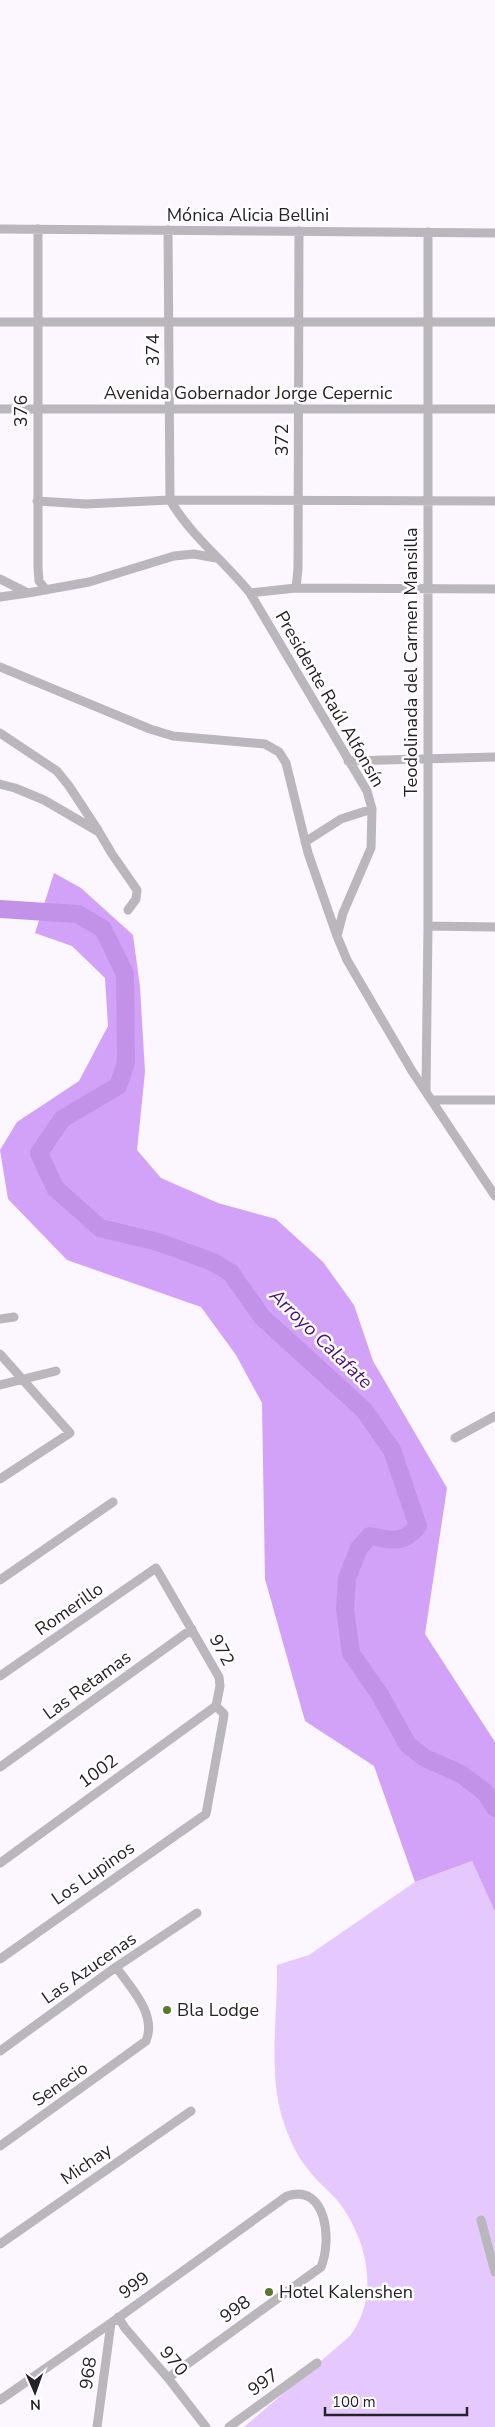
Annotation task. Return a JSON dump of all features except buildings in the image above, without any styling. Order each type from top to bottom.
[{"type":"street","name":"Mónica Alicia Bellini","points":[[0,229],[495,233]]},
{"type":"street","name":"376","points":[[38,229],[37,501],[39,581],[46,590]]},
{"type":"street","name":"374","points":[[168,230],[170,500]]},
{"type":"street","name":"372","points":[[296,588],[299,231]]},
{"type":"street","name":"Teodolinada del Carmen Mansilla","points":[[426,1091],[428,926],[428,232]]},
{"type":"street","points":[[0,322],[495,322]]},
{"type":"street","name":"Avenida Gobernador Jorge Cepernic","points":[[0,409],[495,409]]},
{"type":"street","points":[[37,501],[86,504],[170,500],[298,502],[495,501]]},
{"type":"street","name":"Presidente Raúl Alfonsín","points":[[170,500],[177,512],[216,558],[236,575],[250,592],[367,791],[372,809],[371,848],[343,913],[337,936]]},
{"type":"street","points":[[0,597],[89,582],[174,556],[194,554],[216,558]]},
{"type":"street","points":[[0,579],[28,593]]},
{"type":"street","points":[[250,592],[296,588],[495,589]]},
{"type":"street","points":[[0,667],[150,729],[173,736],[265,744],[274,748],[286,762],[305,842],[322,898],[347,960],[426,1091],[495,1196]]},
{"type":"street","points":[[0,733],[57,771],[69,786],[137,890],[136,899],[128,910]]},
{"type":"street","points":[[348,761],[428,757],[495,757]]},
{"type":"street","points":[[0,784],[16,788],[44,800],[99,832]]},
{"type":"street","points":[[305,842],[341,819],[372,809]]},
{"type":"street","points":[[428,926],[495,926]]},
{"type":"street","points":[[432,1100],[495,1100]]},
{"type":"street","points":[[0,1319],[14,1317]]},
{"type":"street","points":[[0,1354],[70,1433],[0,1479]]},
{"type":"street","points":[[0,1385],[56,1371]]},
{"type":"street","points":[[455,1438],[495,1416]]},
{"type":"street","points":[[0,1580],[112,1502]]},
{"type":"street","name":"972","points":[[156,1568],[219,1677],[220,1686],[216,1706],[224,1714],[224,1722],[206,1814]]},
{"type":"street","name":"Romerillo","points":[[0,1676],[156,1568]]},
{"type":"street","name":"Las Retamas","points":[[0,1767],[192,1629]]},
{"type":"street","name":"1002","points":[[0,1863],[216,1706]]},
{"type":"street","name":"Los Lupinos","points":[[0,1959],[206,1814]]},
{"type":"street","name":"Las Azucenas","points":[[0,2051],[116,1967],[197,1913]]},
{"type":"street","name":"Senecio","points":[[0,2146],[146,2041],[149,2034],[147,2017],[139,1998],[116,1967]]},
{"type":"street","name":"Michay","points":[[0,2244],[191,2112]]},
{"type":"street","name":"999","points":[[0,2400],[287,2196],[297,2192],[306,2194],[316,2202],[324,2224],[326,2246],[321,2267]]},
{"type":"street","points":[[480,2220],[495,2272]]},
{"type":"street","name":"998","points":[[168,2378],[321,2267]]},
{"type":"street","name":"970","points":[[115,2320],[125,2328],[168,2378],[206,2427]]},
{"type":"street","name":"968","points":[[97,2427],[115,2320]]},
{"type":"street","name":"997","points":[[229,2427],[316,2363]]},
{"type":"shaded area","points":[[54,873],[81,888],[133,935],[140,987],[145,1072],[137,1150],[161,1178],[218,1203],[276,1219],[323,1262],[354,1305],[373,1361],[447,1488],[425,1634],[495,1742],[495,1912],[472,1861],[415,1882],[374,1766],[305,1721],[265,1579],[262,1403],[236,1355],[201,1307],[67,1260],[8,1199],[0,1150],[17,1122],[79,1081],[108,1026],[105,978],[72,946],[35,933]]},
{"type":"shaded area","points":[[472,1861],[495,1912],[495,2427],[244,2427],[350,2336],[359,2322],[367,2290],[365,2257],[353,2225],[341,2205],[311,2174],[299,2156],[292,2144],[282,2117],[275,2080],[277,1965],[309,1955],[415,1882]]},
{"type":"waterway","name":"Arroyo Calafate","points":[[0,909],[78,914],[103,929],[125,974],[126,1063],[118,1086],[62,1119],[39,1153],[55,1188],[100,1228],[158,1242],[213,1262],[231,1273],[262,1317],[364,1410],[392,1450],[418,1526],[402,1539],[390,1540],[370,1536],[359,1548],[347,1578],[345,1609],[351,1653],[380,1695],[408,1745],[425,1758],[461,1774],[485,1792],[495,1808]]},
{"type":"place","name":"Bla Lodge","points":[[167,2010]]},
{"type":"place","name":"Hotel Kalenshen","points":[[269,2292]]}]
